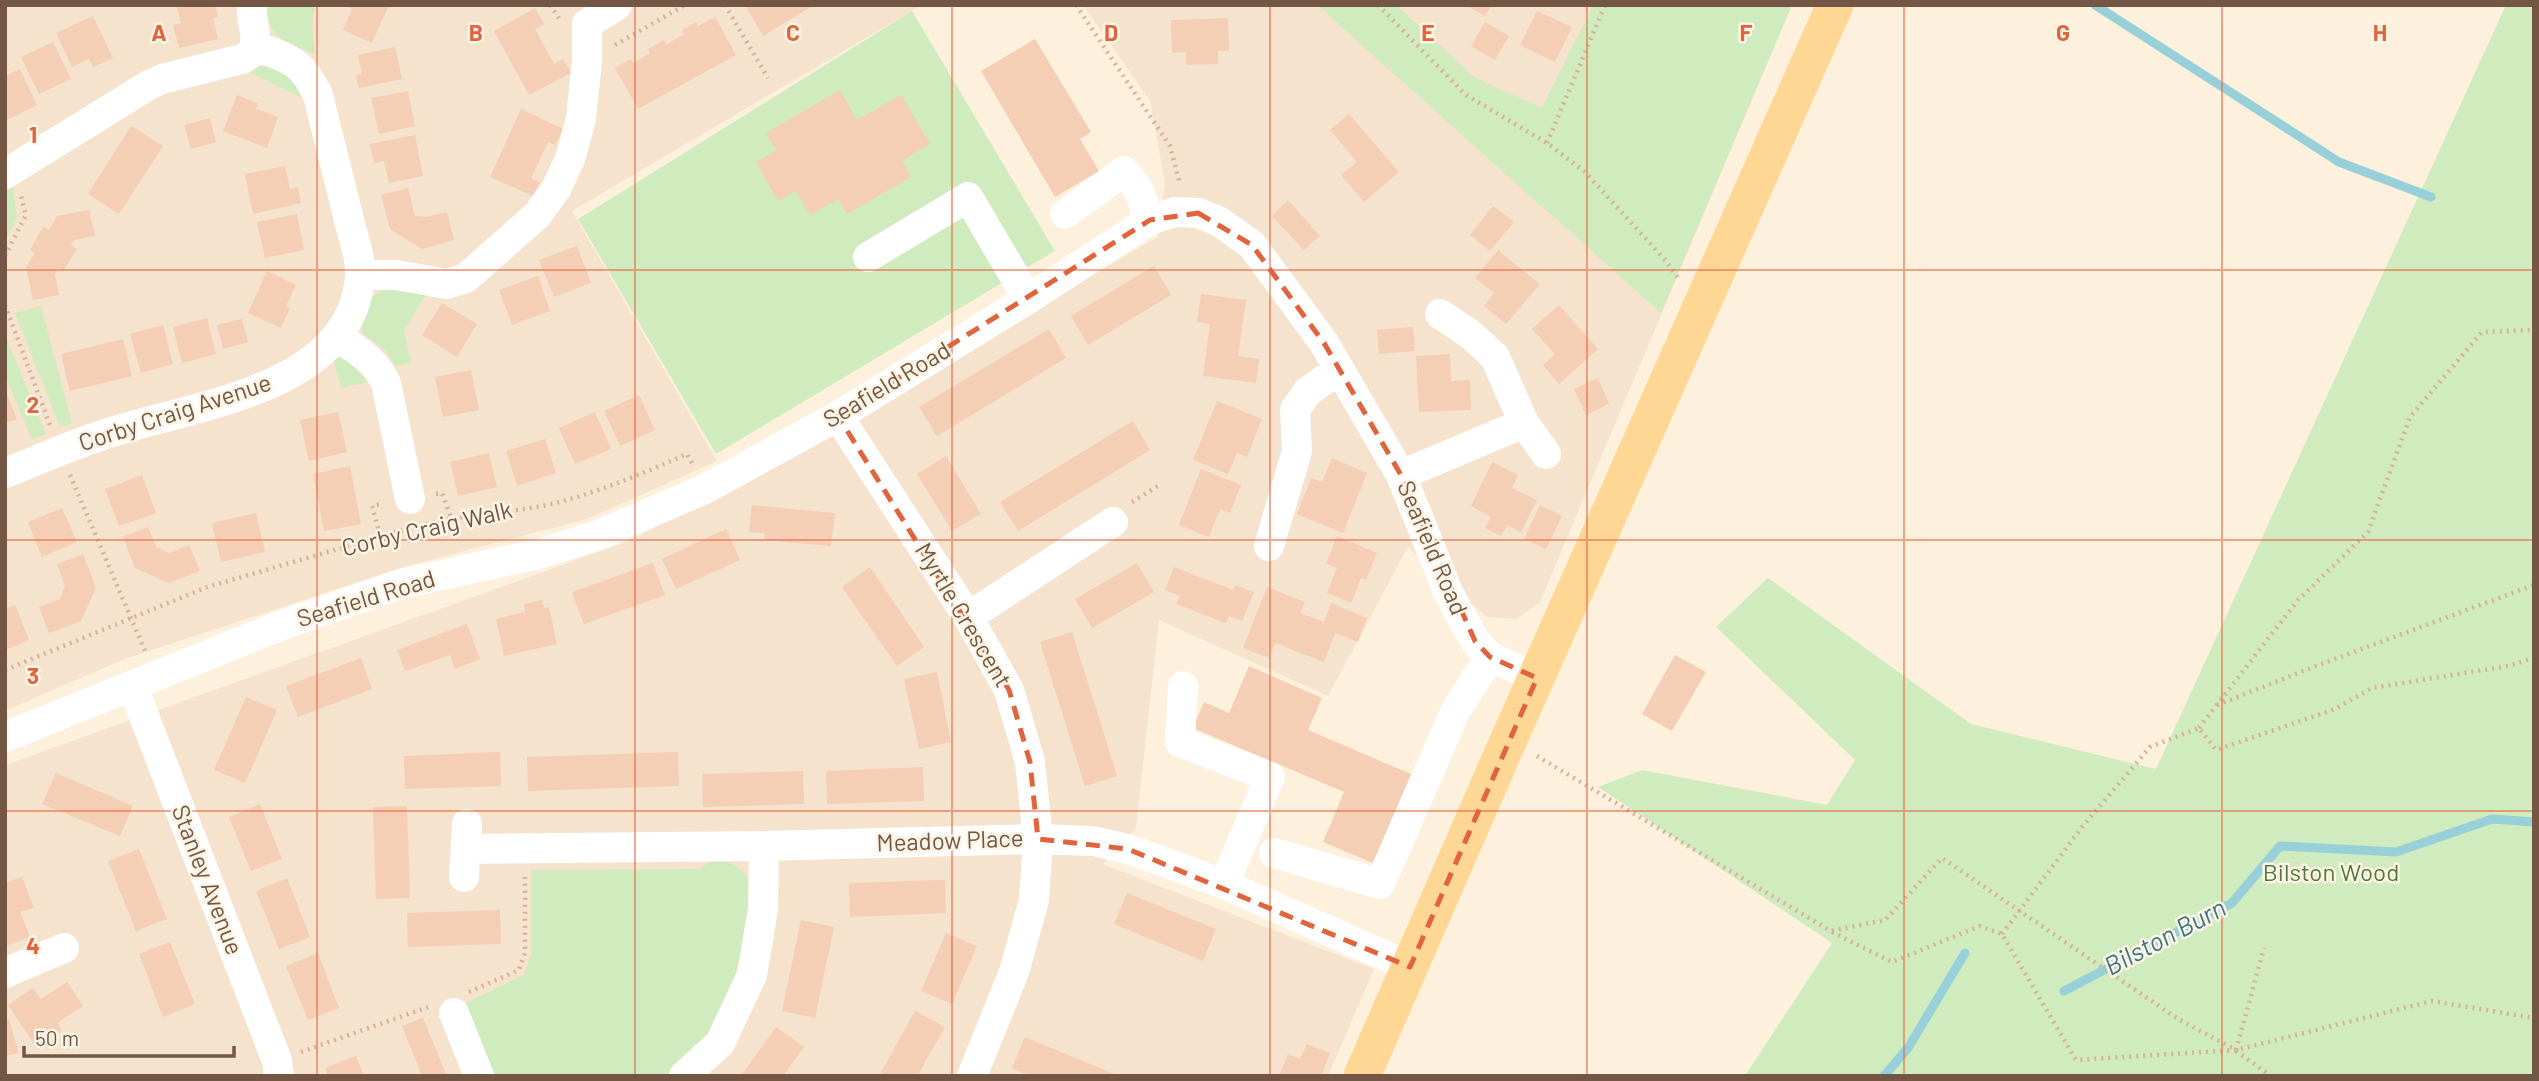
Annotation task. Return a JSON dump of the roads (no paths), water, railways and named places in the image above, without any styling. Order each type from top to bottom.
[{"type":"main road","points":[[1362,1076],[1835,5]]},
{"type":"street","points":[[9,172],[149,85],[162,79],[242,59],[251,54],[256,46],[252,5]]},
{"type":"street","points":[[361,275],[396,275],[447,284],[466,278],[537,215],[556,189],[570,159],[581,119],[587,61],[587,24],[617,5]]},
{"type":"street","name":"Corby Craig Avenue","points":[[5,473],[112,431],[228,400],[270,385],[316,357],[337,336],[354,307],[361,275],[318,96],[306,72],[295,62],[256,46]]},
{"type":"street","points":[[1065,214],[1124,171],[1163,216]]},
{"type":"street","points":[[869,257],[968,197],[1028,299]]},
{"type":"street","name":"Seafield Road","points":[[5,737],[282,625],[401,584],[538,554],[596,536],[705,489],[838,416],[1163,216],[1198,213],[1220,222],[1252,245],[1324,343],[1401,475],[1449,594],[1475,641],[1490,657],[1537,678]]},
{"type":"street","points":[[1440,314],[1470,334],[1495,357],[1524,423],[1546,454]]},
{"type":"street","name":"Corby Craig Walk","points":[[337,336],[371,360],[386,383],[410,499]]},
{"type":"street","points":[[1269,547],[1297,451],[1295,410],[1308,391],[1339,370]]},
{"type":"street","name":"Myrtle Crescent","points":[[838,416],[968,617],[1009,690],[1030,762],[1038,839],[1034,900],[1014,972],[972,1076]]},
{"type":"street","points":[[1401,475],[1524,423]]},
{"type":"street","points":[[968,617],[1113,522]]},
{"type":"street","points":[[1274,853],[1380,884],[1456,710],[1490,657]]},
{"type":"street","name":"Stanley Avenue","points":[[144,680],[278,1068]]},
{"type":"street","points":[[1183,686],[1180,742],[1270,777],[1224,884]]},
{"type":"street","name":"Meadow Place","points":[[466,850],[1038,839],[1093,841],[1128,849],[1224,884],[1410,967]]},
{"type":"street","points":[[684,1076],[720,1043],[752,975],[763,909],[764,846]]},
{"type":"street","points":[[5,973],[64,948]]},
{"type":"street","points":[[448,1005],[479,1076]]},
{"type":"waterway","points":[[2095,5],[2339,162],[2431,197]]},
{"type":"waterway","name":"Bilston Burn","points":[[2064,991],[2232,903],[2280,846],[2396,852],[2492,819],[2534,822]]},
{"type":"waterway","name":"Bilston Burn","points":[[1884,1076],[1908,1048],[1965,953]]},
{"type":"park label","name":"Bilston Wood","points":[[2331,873]]}]
